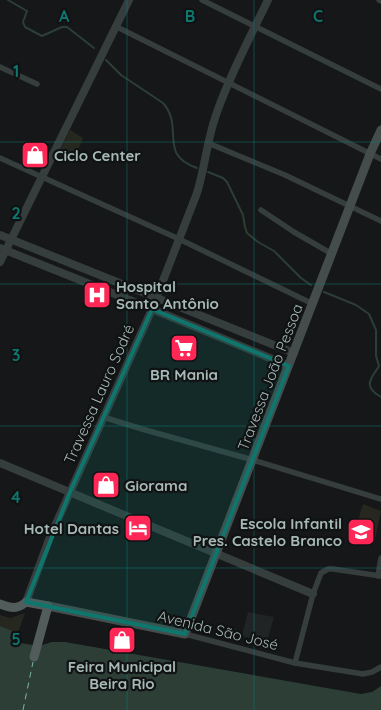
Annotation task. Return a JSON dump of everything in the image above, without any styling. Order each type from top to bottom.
[{"type":"main road","name":"Travessa João Pessoa","points":[[185,634],[370,154],[381,130]]},
{"type":"main road","points":[[0,604],[15,609],[26,602],[48,606],[34,657]]},
{"type":"main road","name":"Avenida São José","points":[[48,606],[185,634]]},
{"type":"street","points":[[0,262],[3,249],[11,239],[129,0]]},
{"type":"street","points":[[202,0],[381,89]]},
{"type":"street","name":"Travessa Lauro Sodré","points":[[26,602],[34,577],[70,492],[157,297],[202,178],[208,143],[216,114],[268,0]]},
{"type":"street","points":[[115,26],[381,159]]},
{"type":"street","points":[[0,67],[37,84]]},
{"type":"street","points":[[208,143],[285,175],[381,221]]},
{"type":"street","points":[[0,158],[179,239],[312,304]]},
{"type":"street","points":[[261,210],[332,254]]},
{"type":"street","points":[[0,235],[294,354]]},
{"type":"street","points":[[3,249],[289,366]]},
{"type":"street","points":[[47,266],[51,255]]},
{"type":"street","points":[[73,277],[77,266]]},
{"type":"street","points":[[206,331],[211,320]]},
{"type":"street","points":[[103,417],[381,499]]},
{"type":"street","points":[[0,463],[313,594]]},
{"type":"street","points":[[295,663],[313,594],[321,573],[328,569],[380,576],[381,558]]},
{"type":"street","name":"Avenida São José","points":[[185,634],[295,663],[363,674],[381,667]]},
{"type":"highlighted area","points":[[152,309],[289,366],[185,634],[26,602],[70,492]]},
{"type":"shaded area","points":[[70,130],[83,138],[74,160],[59,152]]},
{"type":"shaded area","points":[[363,504],[381,511],[374,544],[353,537]]},
{"type":"shaded area","points":[[248,612],[274,617],[267,642],[242,636]]},
{"type":"shaded area","points":[[25,613],[18,633],[0,626],[0,615],[10,618]]},
{"type":"shaded area","points":[[0,626],[18,633],[17,637],[21,643],[39,646],[52,642],[65,642],[361,694],[372,692],[381,686],[381,710],[0,710]]},
{"type":"waterway","points":[[8,0],[27,11],[23,22],[25,27],[42,36],[62,27],[67,27],[94,48]]},
{"type":"waterway","points":[[106,60],[121,75],[163,103],[169,112],[172,122],[174,148],[185,162],[197,168]]},
{"type":"waterway","points":[[208,172],[223,178],[227,182],[243,215],[247,233],[274,251],[301,278],[311,285]]},
{"type":"waterway","points":[[324,292],[356,305],[369,314],[376,330],[376,356],[379,366],[371,379],[370,386],[381,397]]},
{"type":"ferry route","points":[[23,710],[33,662]]},
{"type":"place","name":"Ciclo Center","points":[[35,155]]},
{"type":"place","name":"Hospital Santo Antônio","points":[[97,295]]},
{"type":"place","name":"BR Mania","points":[[184,348]]},
{"type":"place","name":"Giorama","points":[[106,485]]},
{"type":"place","name":"Hotel Dantas","points":[[138,528]]},
{"type":"place","name":"Escola Infantil Pres. Castelo Branco","points":[[361,532]]},
{"type":"place","name":"Feira Municipal Beira Rio","points":[[122,640]]}]
